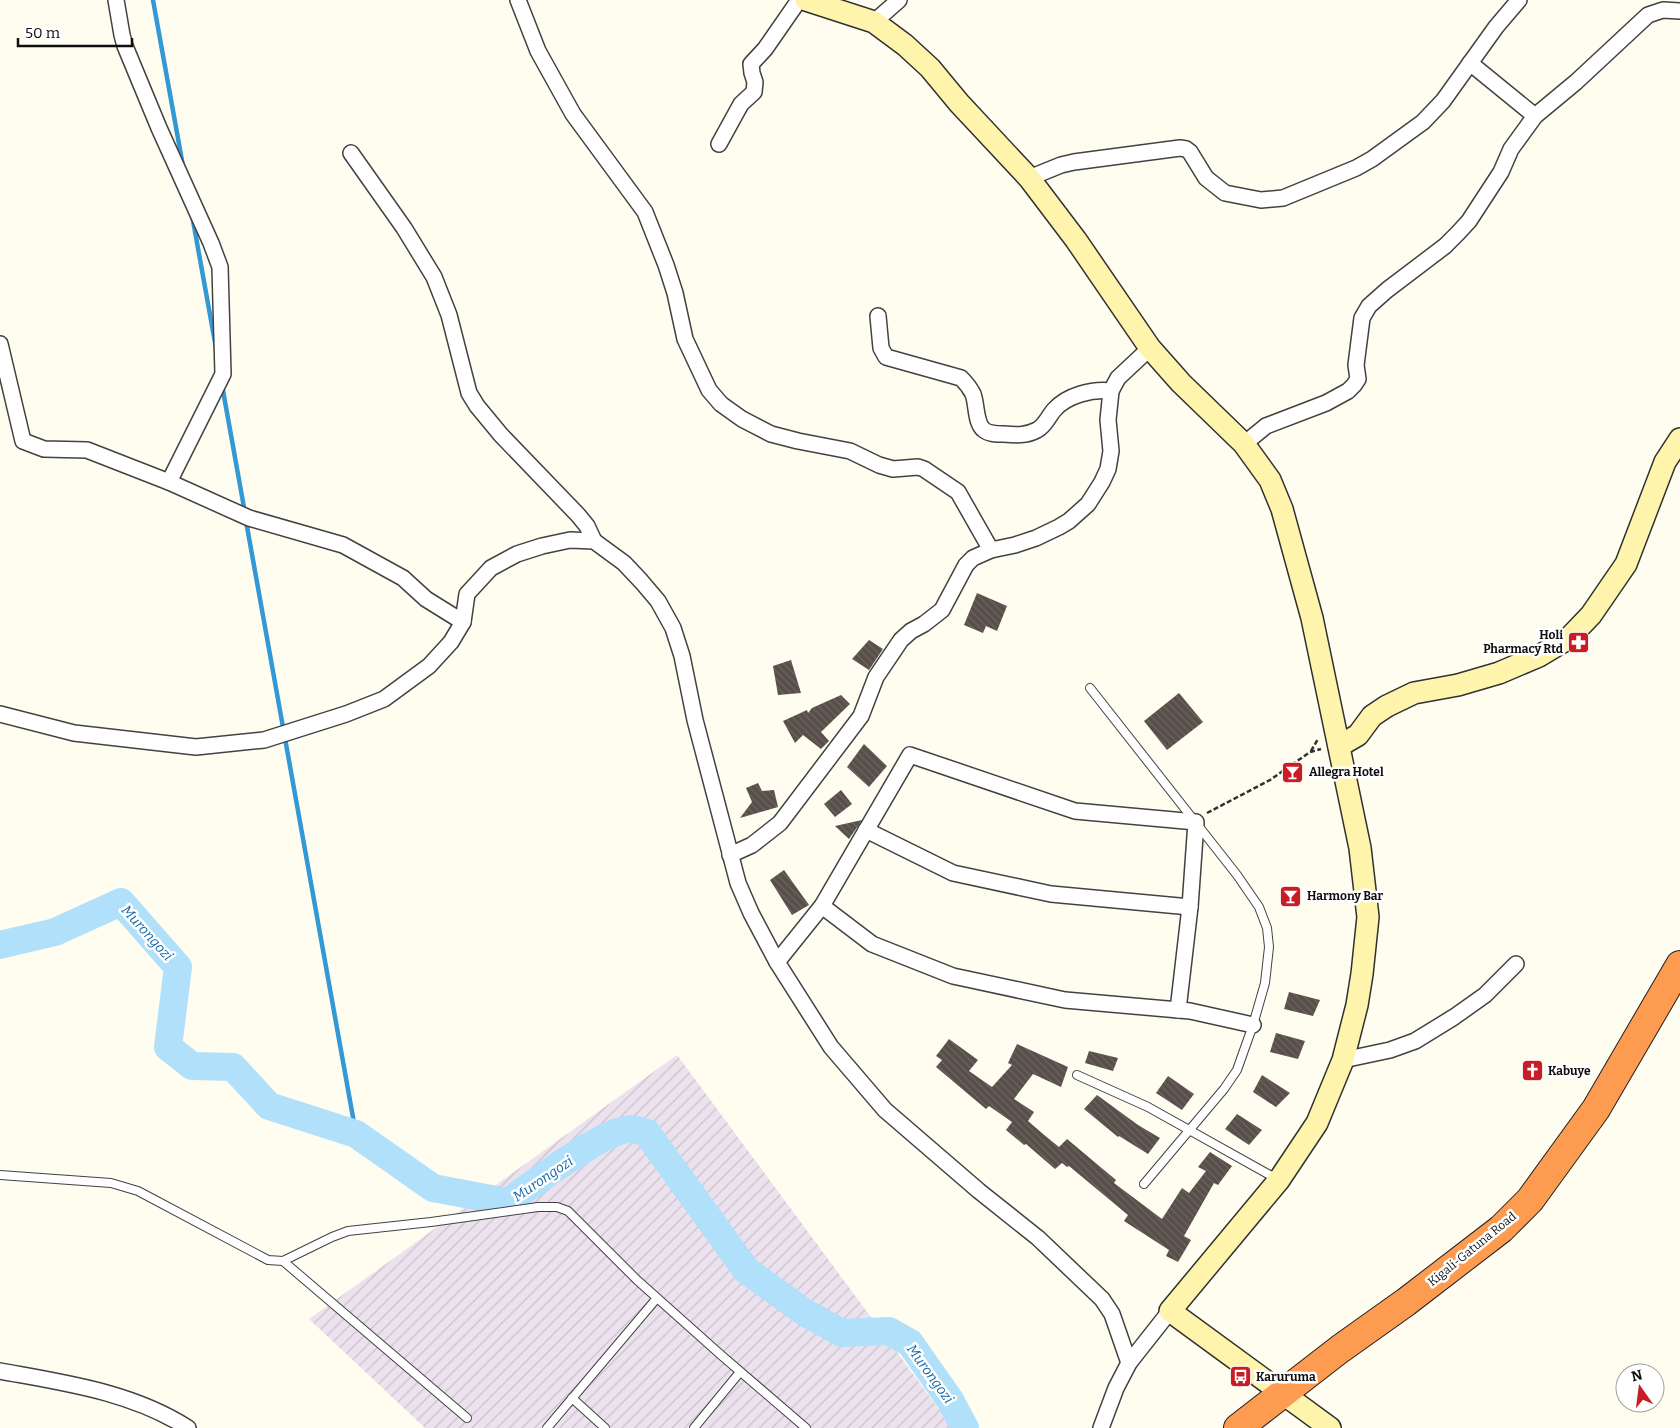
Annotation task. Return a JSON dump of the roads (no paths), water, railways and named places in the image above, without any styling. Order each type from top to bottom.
[{"type":"highway","name":"Kigali-Gatuna Road","points":[[1238,1428],[1501,1229],[1530,1200],[1596,1109],[1680,965]]},
{"type":"street","points":[[116,0],[125,46],[158,128],[211,243],[220,267],[223,374],[169,482]]},
{"type":"street","points":[[518,0],[538,51],[573,114],[645,212],[666,265],[675,294],[685,339],[709,390],[721,404],[742,419],[771,434],[798,442],[850,452],[893,469],[918,467],[924,469],[958,492],[991,550]]},
{"type":"street","points":[[719,144],[741,104],[754,92],[756,82],[751,64],[766,49],[799,0]]},
{"type":"street","points":[[806,0],[874,22],[906,45],[930,68],[959,103],[1029,178],[1076,240],[1150,348],[1181,384],[1244,444],[1270,480],[1282,509],[1312,618],[1339,746],[1360,848],[1368,917],[1357,1005],[1343,1060],[1318,1124],[1279,1180],[1170,1311],[1129,1364],[1116,1388],[1101,1428]]},
{"type":"street","points":[[874,22],[899,0]]},
{"type":"street","points":[[1029,178],[1061,165],[1074,162],[1169,149],[1186,149],[1190,152],[1206,178],[1225,193],[1261,200],[1283,198],[1356,168],[1401,139],[1422,122],[1443,101],[1496,27],[1519,0]]},
{"type":"street","points":[[1244,444],[1266,426],[1326,403],[1348,391],[1358,379],[1356,365],[1362,318],[1369,306],[1445,246],[1464,227],[1501,172],[1511,149],[1535,116],[1576,82],[1648,15],[1663,10],[1680,11]]},
{"type":"street","points":[[1470,63],[1535,116]]},
{"type":"street","points":[[351,153],[404,228],[434,277],[450,315],[469,394],[501,435],[578,515],[587,526],[594,542]]},
{"type":"street","points":[[878,316],[881,348],[886,356],[962,378],[973,394],[980,425],[985,432],[1025,435],[1046,423],[1056,408],[1067,400],[1090,391],[1111,391]]},
{"type":"street","points":[[0,344],[23,441],[44,449],[87,450],[169,482],[249,518],[343,545],[388,568],[403,578],[426,599],[463,622]]},
{"type":"street","points":[[730,855],[752,845],[780,823],[861,716],[876,677],[901,640],[942,610],[966,565],[973,558],[991,550],[1036,538],[1068,521],[1088,504],[1108,469],[1111,451],[1108,420],[1111,391],[1118,378],[1150,348]]},
{"type":"street","points":[[1339,746],[1358,735],[1372,716],[1387,706],[1414,693],[1458,685],[1499,673],[1539,656],[1569,638],[1591,615],[1626,564],[1665,462],[1680,439]]},
{"type":"street","points":[[0,714],[74,733],[196,747],[264,740],[346,714],[384,699],[429,666],[451,642],[463,622],[468,594],[491,568],[517,554],[542,546],[570,540],[594,542],[624,563],[641,580],[658,601],[673,628],[682,656],[695,720],[738,883],[751,913],[777,962],[831,1048],[885,1110],[979,1191],[1038,1238],[1102,1299],[1112,1314],[1129,1364]]},
{"type":"street","points":[[777,962],[822,906],[910,755],[1075,811],[1196,822],[1190,907],[1178,1010]]},
{"type":"street","points":[[866,830],[953,873],[1051,894],[1190,907]]},
{"type":"street","points":[[822,906],[872,944],[953,976],[1065,1000],[1190,1011],[1253,1025]]},
{"type":"street","points":[[1343,1060],[1390,1050],[1415,1041],[1485,995],[1516,964]]},
{"type":"street","points":[[1170,1311],[1282,1395],[1330,1428]]},
{"type":"street","points":[[0,1371],[94,1388],[164,1413],[188,1428]]},
{"type":"lane","points":[[1090,688],[1237,875],[1259,907],[1267,928],[1269,947],[1265,983],[1237,1070],[1224,1090],[1144,1184]]},
{"type":"lane","points":[[1076,1074],[1148,1106],[1279,1180]]},
{"type":"lane","points":[[0,1175],[111,1183],[138,1191],[268,1260],[283,1261],[348,1231],[558,1206],[568,1211],[657,1298],[806,1428]]},
{"type":"lane","points":[[283,1261],[467,1418]]},
{"type":"lane","points":[[547,1428],[657,1298]]},
{"type":"lane","points":[[694,1428],[740,1372]]},
{"type":"lane","points":[[572,1398],[605,1428]]},
{"type":"waterway","points":[[153,0],[183,166]]},
{"type":"waterway","points":[[192,215],[216,348]]},
{"type":"waterway","points":[[222,385],[245,513]]},
{"type":"waterway","points":[[246,521],[356,1134]]},
{"type":"waterway","name":"Murongozi","points":[[0,945],[55,932],[121,902],[178,967],[168,1047],[192,1066],[233,1067],[269,1106],[356,1134],[433,1188],[508,1202],[550,1171],[605,1137],[632,1129],[647,1133],[746,1270],[804,1312],[842,1333],[889,1331],[910,1343],[950,1400],[965,1428]]},
{"type":"place","name":"Holi Pharmacy Rtd","points":[[1579,642]]},
{"type":"place","name":"Allegra Hotel","points":[[1293,772]]},
{"type":"place","name":"Harmony Bar","points":[[1291,896]]},
{"type":"place","name":"Kabuye","points":[[1532,1071]]},
{"type":"place","name":"Karuruma","points":[[1240,1377]]}]
